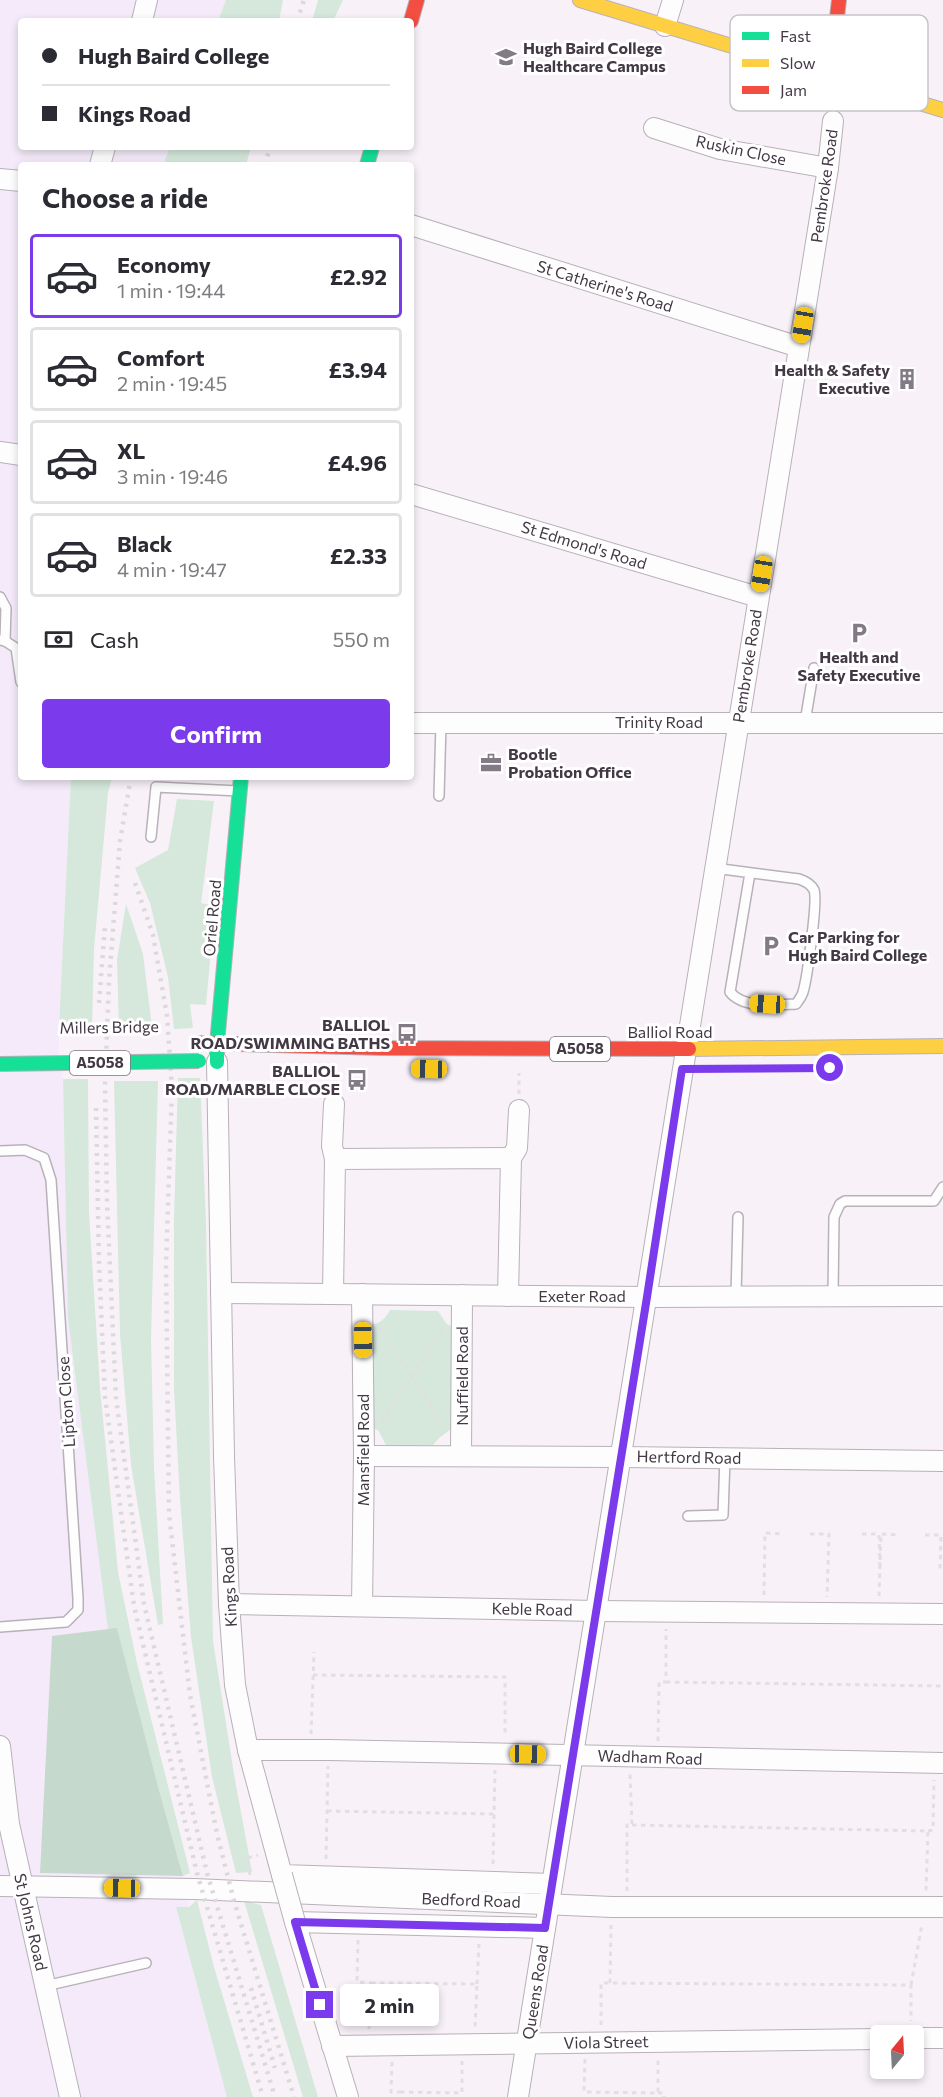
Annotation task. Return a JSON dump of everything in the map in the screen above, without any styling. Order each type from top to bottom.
[{"type":"main road","points":[[412,18],[417,0]]},
{"type":"main road","points":[[580,0],[730,46]]},
{"type":"main road","points":[[837,15],[839,0]]},
{"type":"main road","points":[[928,106],[943,110]]},
{"type":"main road","name":"Oriel Road","points":[[216,1058],[241,784]]},
{"type":"main road","name":"A5058","points":[[191,1043],[216,1058]]},
{"type":"main road","name":"Balliol Road","points":[[216,1058],[399,1048],[943,1046]]},
{"type":"main road","name":"A5058","points":[[0,1064],[216,1058]]},
{"type":"street","points":[[143,18],[147,0]]},
{"type":"street","points":[[665,26],[674,0]]},
{"type":"street","name":"Pembroke Road","points":[[682,1069],[828,168],[833,121]]},
{"type":"street","name":"Ruskin Close","points":[[654,128],[720,149],[828,168]]},
{"type":"street","points":[[0,179],[18,181]]},
{"type":"street","name":"St Catherine's Road","points":[[414,226],[799,347]]},
{"type":"street","points":[[0,452],[18,455]]},
{"type":"street","name":"St Edmond's Road","points":[[414,495],[758,597]]},
{"type":"street","name":"Trinity Road","points":[[414,723],[943,723]]},
{"type":"street","name":"Kings Road","points":[[216,1058],[229,1604],[235,1685],[248,1750],[275,1851],[348,2097]]},
{"type":"street","name":"Queens Road","points":[[518,2097],[682,1069]]},
{"type":"street","points":[[333,1294],[334,1104]]},
{"type":"street","points":[[508,1296],[511,1158],[517,1148],[519,1110]]},
{"type":"street","points":[[335,1159],[511,1158]]},
{"type":"street","name":"Exeter Road","points":[[221,1293],[647,1297],[943,1296]]},
{"type":"street","name":"Mansfield Road","points":[[362,1606],[363,1294]]},
{"type":"street","name":"Nuffield Road","points":[[461,1456],[462,1295]]},
{"type":"street","name":"Hertford Road","points":[[364,1456],[943,1461]]},
{"type":"street","name":"Keble Road","points":[[229,1604],[597,1611],[943,1614]]},
{"type":"street","name":"St Johns Road","points":[[0,1746],[9,1824],[70,2097]]},
{"type":"street","name":"Wadham Road","points":[[248,1750],[320,1749],[938,1763]]},
{"type":"street","name":"Bedford Road","points":[[282,1875],[492,1882],[619,1907],[934,1907]]},
{"type":"street","name":"Bedford Road","points":[[0,1886],[551,1894]]},
{"type":"street","name":"Bedford Road","points":[[295,1922],[545,1928]]},
{"type":"street","points":[[924,2034],[943,2038]]},
{"type":"street","name":"Viola Street","points":[[332,2046],[870,2039]]},
{"type":"lane","points":[[0,597],[6,608],[3,640],[16,648],[18,662]]},
{"type":"lane","points":[[805,722],[814,668]]},
{"type":"lane","points":[[439,796],[441,723]]},
{"type":"lane","points":[[151,837],[156,787],[241,784]]},
{"type":"lane","points":[[714,868],[799,879],[807,882],[814,890],[815,904],[803,994],[796,1004],[752,1003],[736,999],[730,992],[750,873]]},
{"type":"lane","name":"Lipton Close","points":[[0,1151],[25,1150],[44,1158],[51,1179],[78,1598],[78,1610],[66,1622],[0,1627]]},
{"type":"lane","points":[[833,1296],[834,1217],[840,1204],[845,1201],[934,1201],[943,1187]]},
{"type":"lane","points":[[736,1296],[738,1217]]},
{"type":"lane","points":[[688,1516],[723,1515],[724,1458]]},
{"type":"lane","points":[[45,1986],[146,1963]]},
{"type":"path","points":[[519,1070],[519,1110]]},
{"type":"path","points":[[378,1430],[446,1323]]},
{"type":"path","points":[[378,1324],[446,1431]]},
{"type":"path","points":[[763,1612],[765,1533],[783,1534]]},
{"type":"path","points":[[810,1534],[829,1534],[827,1612]]},
{"type":"path","points":[[862,1534],[879,1534],[880,1570]]},
{"type":"path","points":[[878,1613],[881,1534],[898,1534]]},
{"type":"path","points":[[925,1535],[941,1535],[940,1570]]},
{"type":"path","points":[[666,1611],[666,1682]]},
{"type":"path","points":[[314,1652],[313,1675],[327,1811],[326,1877]]},
{"type":"path","points":[[313,1675],[505,1677],[494,1814],[492,1882]]},
{"type":"path","points":[[658,1758],[659,1682],[943,1686]]},
{"type":"path","points":[[630,1757],[632,1825]]},
{"type":"path","points":[[610,1983],[627,1825],[928,1831],[933,1830],[938,1763]]},
{"type":"path","points":[[327,1811],[494,1814]]},
{"type":"path","points":[[912,2025],[911,1984],[934,1907],[928,1831]]},
{"type":"path","points":[[251,1875],[247,1858],[275,1851]]},
{"type":"path","points":[[358,1924],[357,1982],[477,1984]]},
{"type":"path","points":[[392,2045],[392,2092],[400,2095],[462,2093],[477,1984],[480,1926]]},
{"type":"path","points":[[368,2046],[371,1983]]},
{"type":"path","points":[[664,2097],[664,2093],[584,2092],[601,1983],[911,1984]]},
{"type":"path","points":[[658,2041],[658,2093]]},
{"type":"shaded area","points":[[0,0],[226,0],[219,18],[18,18],[18,150],[169,150],[164,162],[18,162],[18,780],[71,780],[59,1027],[59,1055],[63,1079],[68,1318],[108,1630],[52,1637],[41,1873],[183,1876],[189,1907],[176,1908],[227,2097],[0,2097]]},
{"type":"green space","points":[[226,0],[283,0],[280,18],[219,18]]},
{"type":"green space","points":[[318,0],[343,0],[334,18],[313,18]]},
{"type":"green space","points":[[169,150],[250,150],[247,162],[164,162]]},
{"type":"green space","points":[[71,780],[111,780],[108,793],[94,949],[92,1028],[59,1027]]},
{"type":"green space","points":[[177,799],[214,801],[201,903],[215,906],[206,1005],[190,1004],[193,1028],[174,1029],[168,977],[150,903],[135,868],[168,850]]},
{"type":"green space","points":[[126,904],[143,954],[152,1027],[119,1029],[117,960]]},
{"type":"green space","points":[[178,1078],[200,1078],[206,1223],[213,1641],[252,1872],[236,1873],[212,1777],[191,1637],[174,1390],[174,1218]]},
{"type":"green space","points":[[63,1079],[88,1079],[89,1213],[100,1388],[118,1572],[137,1663],[190,1873],[183,1876],[117,1629],[108,1630],[68,1318]]},
{"type":"green space","points":[[114,1081],[158,1081],[151,1339],[154,1467],[163,1624],[158,1625],[131,1465],[120,1334]]},
{"type":"green space","points":[[390,1310],[438,1311],[446,1323],[455,1329],[454,1427],[433,1445],[386,1445],[378,1430],[369,1427],[369,1326],[381,1321]]},
{"type":"green space","points":[[117,1628],[183,1876],[40,1873],[52,1636]]},
{"type":"green space","points":[[197,1900],[214,1967],[253,2097],[227,2097],[176,1907],[189,1907]]},
{"type":"green space","points":[[244,1901],[261,1905],[318,2097],[303,2097]]},
{"type":"railway","points":[[298,18],[304,0]]},
{"type":"railway","points":[[266,162],[269,150]]},
{"type":"railway","points":[[130,780],[120,841],[109,981],[105,1083],[107,1202],[116,1398],[144,1604],[207,1873],[275,2097]]},
{"type":"railway","points":[[135,883],[153,935],[167,1016],[172,1088],[166,1265],[169,1514],[190,1695],[217,1834],[234,1901],[294,2097]]},
{"type":"railway","points":[[99,1003],[105,926]]},
{"type":"railway","points":[[96,1108],[105,1397],[134,1606],[197,1873],[263,2097]]},
{"type":"railway","points":[[251,1988],[275,2068]]},
{"type":"traffic: fast","points":[[368,162],[371,150]]},
{"type":"traffic: fast","points":[[217,1062],[241,780]]},
{"type":"traffic: fast","points":[[0,1064],[199,1061]]},
{"type":"traffic: slow","points":[[580,0],[730,45]]},
{"type":"traffic: slow","points":[[928,105],[943,110]]},
{"type":"traffic: slow","points":[[689,1049],[943,1046]]},
{"type":"traffic: jam","points":[[412,18],[417,0]]},
{"type":"traffic: jam","points":[[837,15],[839,0]]},
{"type":"traffic: jam","points":[[197,1043],[383,1048],[689,1049]]},
{"type":"place","name":"Hugh Baird College Healthcare Campus","points":[[506,57]]},
{"type":"place","name":"Health & Safety Executive","points":[[907,379]]},
{"type":"place","name":"Health and Safety Executive","points":[[859,633]]},
{"type":"place","name":"Bootle Probation Office","points":[[491,763]]},
{"type":"place","name":"Car Parking for Hugh Baird College","points":[[771,946]]},
{"type":"place","name":"BALLIOL ROAD/SWIMMING BATHS","points":[[407,1034]]},
{"type":"place","name":"BALLIOL ROAD/MARBLE CLOSE","points":[[357,1080]]},
{"type":"route","points":[[320,2005],[295,1922],[545,1928],[682,1069],[830,1068]]}]
